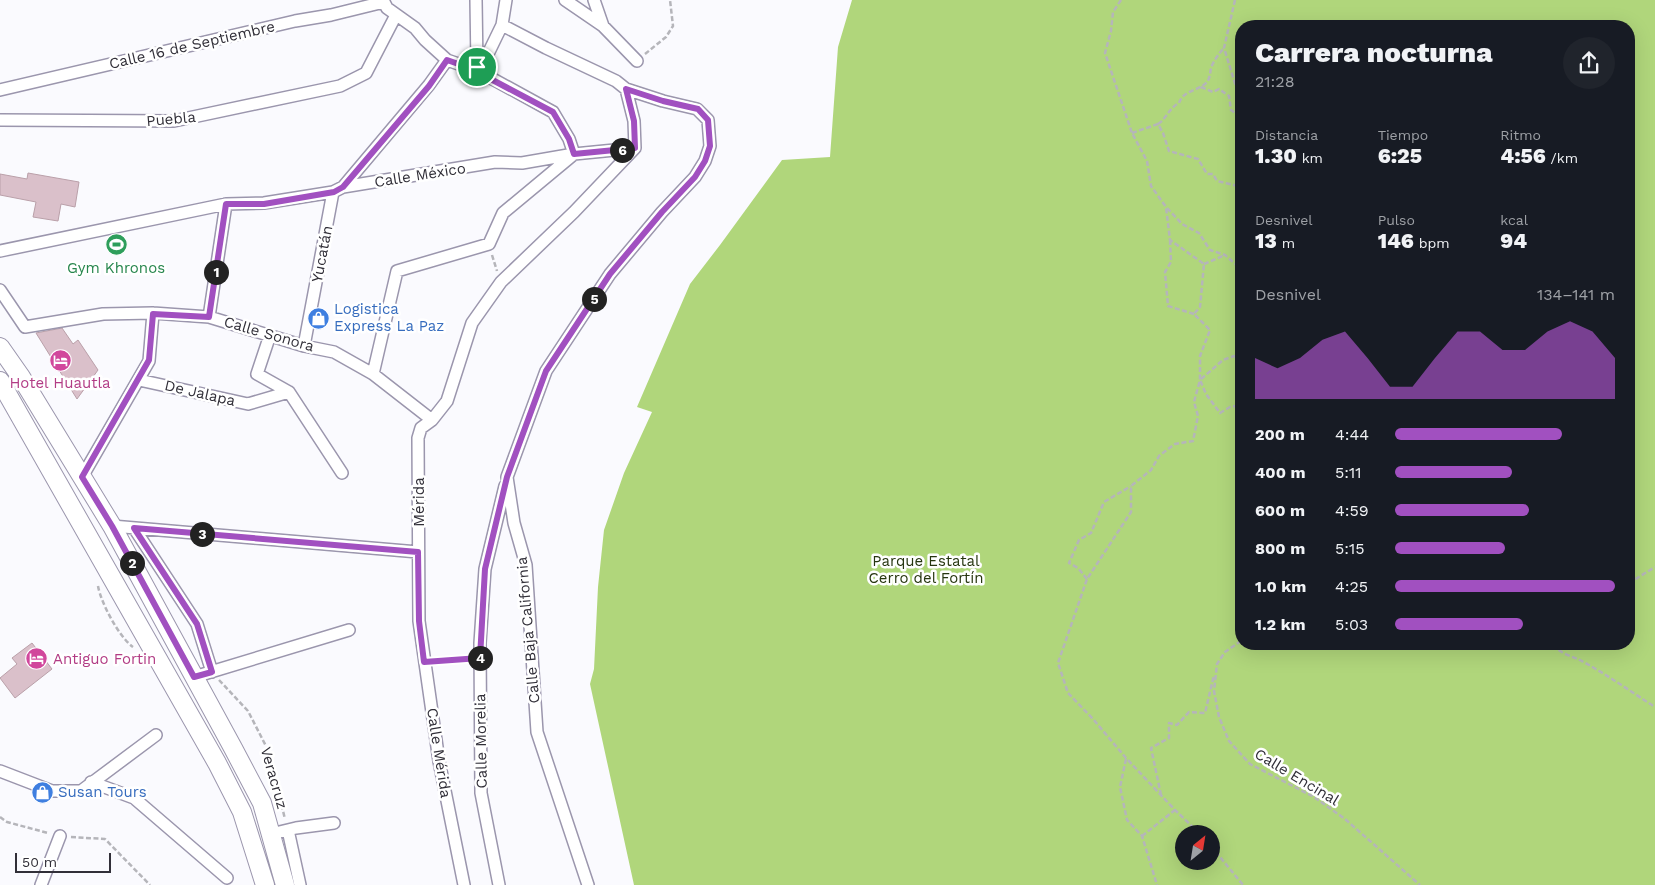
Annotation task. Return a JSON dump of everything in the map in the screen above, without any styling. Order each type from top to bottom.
[{"type":"main road","points":[[0,347],[21,377],[112,526],[279,832],[285,885]]},
{"type":"main road","points":[[0,381],[217,763],[242,812],[265,885]]},
{"type":"street","points":[[373,374],[397,270],[489,244],[503,212],[574,154],[569,139],[553,112],[485,76],[477,67],[476,0]]},
{"type":"street","points":[[384,1],[387,8],[415,28],[447,60],[467,67],[477,67],[485,60],[502,25],[506,0]]},
{"type":"street","points":[[565,0],[603,26],[637,61]]},
{"type":"street","points":[[594,0],[603,26]]},
{"type":"street","name":"Calle 16 de Septiembre","points":[[0,90],[295,21],[331,15],[384,1]]},
{"type":"street","name":"Puebla","points":[[0,120],[174,122],[340,86],[366,73],[396,15]]},
{"type":"street","name":"Calle Baja California","points":[[502,25],[616,81],[626,89],[663,101],[698,109],[708,120],[710,146],[705,161],[695,177],[662,212],[610,274],[546,371],[507,477],[514,522],[526,565],[537,732],[588,885]]},
{"type":"street","points":[[338,190],[429,86],[447,60]]},
{"type":"street","points":[[626,89],[634,121],[635,148]]},
{"type":"street","name":"Calle México","points":[[0,252],[226,204],[264,204],[495,162],[522,163],[574,154],[635,148]]},
{"type":"street","name":"Mérida","points":[[419,621],[418,438],[421,428],[432,420],[447,401],[472,323],[501,282],[574,212],[635,148]]},
{"type":"street","name":"Yucatán","points":[[304,346],[338,190]]},
{"type":"street","points":[[209,317],[226,204]]},
{"type":"street","name":"Calle Sonora","points":[[0,290],[25,327],[103,314],[209,317],[304,346],[334,352],[373,374],[432,420]]},
{"type":"street","points":[[82,477],[149,360],[153,314]]},
{"type":"street","points":[[270,335],[257,374],[289,392],[342,473]]},
{"type":"street","name":"De Jalapa","points":[[139,380],[248,404],[289,392]]},
{"type":"street","name":"Calle Morelia","points":[[499,885],[481,792],[480,658],[485,569],[507,477]]},
{"type":"street","points":[[112,526],[418,552]]},
{"type":"street","points":[[134,528],[197,624],[212,672]]},
{"type":"street","name":"Calle Mérida","points":[[419,621],[439,760],[464,885]]},
{"type":"street","points":[[194,677],[350,630]]},
{"type":"street","points":[[0,770],[52,791],[81,791],[156,735]]},
{"type":"street","points":[[91,782],[134,798],[227,878]]},
{"type":"street","points":[[279,832],[334,824]]},
{"type":"street","name":"Veracruz","points":[[279,832],[300,885]]},
{"type":"street","points":[[41,885],[60,836]]},
{"type":"path","points":[[637,61],[666,37],[673,26],[670,0]]},
{"type":"path","points":[[1121,0],[1113,12],[1111,31],[1105,53],[1132,133],[1147,161],[1151,186],[1166,207],[1182,224],[1199,233],[1210,250],[1225,255],[1235,264]]},
{"type":"path","points":[[1132,133],[1164,120],[1172,107],[1179,103],[1180,99],[1209,80],[1212,66],[1224,48],[1235,0]]},
{"type":"path","points":[[1224,48],[1235,83]]},
{"type":"path","points":[[1201,87],[1213,92],[1219,89],[1229,96],[1231,110],[1235,113]]},
{"type":"path","points":[[1158,124],[1169,151],[1198,159],[1207,174],[1212,174],[1217,181],[1235,185]]},
{"type":"path","points":[[1087,578],[1078,568],[1069,563],[1079,540],[1091,533],[1104,502],[1132,486],[1151,470],[1159,456],[1174,444],[1193,441],[1198,416],[1194,402],[1200,380],[1200,356],[1210,330],[1194,314],[1168,306],[1164,272],[1171,262],[1166,207]]},
{"type":"path","points":[[1170,240],[1204,264]]},
{"type":"path","points":[[489,244],[501,282]]},
{"type":"path","points":[[1204,264],[1225,255]]},
{"type":"path","points":[[1194,314],[1200,307],[1204,264]]},
{"type":"path","points":[[1200,380],[1223,360],[1235,357]]},
{"type":"path","points":[[1200,380],[1206,394],[1220,413],[1235,406]]},
{"type":"path","points":[[1132,486],[1131,512],[1087,578],[1058,664],[1068,693],[1126,758],[1191,825]]},
{"type":"path","points":[[1635,579],[1655,567]]},
{"type":"path","points":[[1161,795],[1151,748],[1168,738],[1170,723],[1177,725],[1189,712],[1205,713],[1217,664],[1226,652],[1235,645]]},
{"type":"path","points":[[1559,650],[1581,661],[1655,707]]},
{"type":"path","points":[[424,662],[480,658]]},
{"type":"path","name":"Calle Encinal","points":[[1217,664],[1214,691],[1220,718],[1229,741],[1250,764],[1314,797],[1345,819],[1420,885]]},
{"type":"path","name":"Veracruz","points":[[212,672],[248,711],[268,750],[279,832]]},
{"type":"path","points":[[1126,758],[1120,787],[1127,820],[1142,836],[1157,885]]},
{"type":"path","points":[[1142,836],[1175,810]]},
{"type":"path","points":[[0,817],[8,822],[60,836],[105,839],[150,885]]},
{"type":"path","points":[[1220,857],[1243,885]]},
{"type":"green space","name":"Parque Estatal Cerro del Fortín","points":[[852,0],[1655,0],[1655,885],[634,885],[590,684],[594,669],[598,587],[604,530],[624,473],[652,412],[637,407],[690,284],[782,160],[830,157],[838,47]]},
{"type":"building","points":[[28,173],[79,182],[75,207],[61,204],[58,221],[33,217],[36,202],[0,195],[0,174],[27,179]]},
{"type":"building","points":[[62,328],[73,344],[78,340],[98,370],[77,399],[36,333]]},
{"type":"building","points":[[32,643],[52,669],[15,698],[0,678],[17,664],[12,658]]},
{"type":"place","name":"Gym Khronos","points":[[116,245]]},
{"type":"place","name":"Logistica Express La Paz","points":[[318,318]]},
{"type":"place","name":"Hotel Huautla","points":[[60,360]]},
{"type":"place","name":"Antiguo Fortin","points":[[37,659]]},
{"type":"place","name":"Susan Tours","points":[[42,792]]},
{"type":"route","points":[[447,60],[467,67],[477,67],[485,76],[553,112],[569,139],[574,154],[635,148],[634,121],[626,89],[663,101],[698,109],[708,120],[710,146],[705,161],[695,177],[662,212],[610,274],[546,371],[507,477],[485,569],[480,658],[424,662],[419,621],[418,552],[134,528],[197,624],[212,672],[194,677],[112,526],[82,477],[149,360],[153,314],[209,317],[226,204],[264,204],[334,192],[343,187],[429,86],[447,60]]}]
